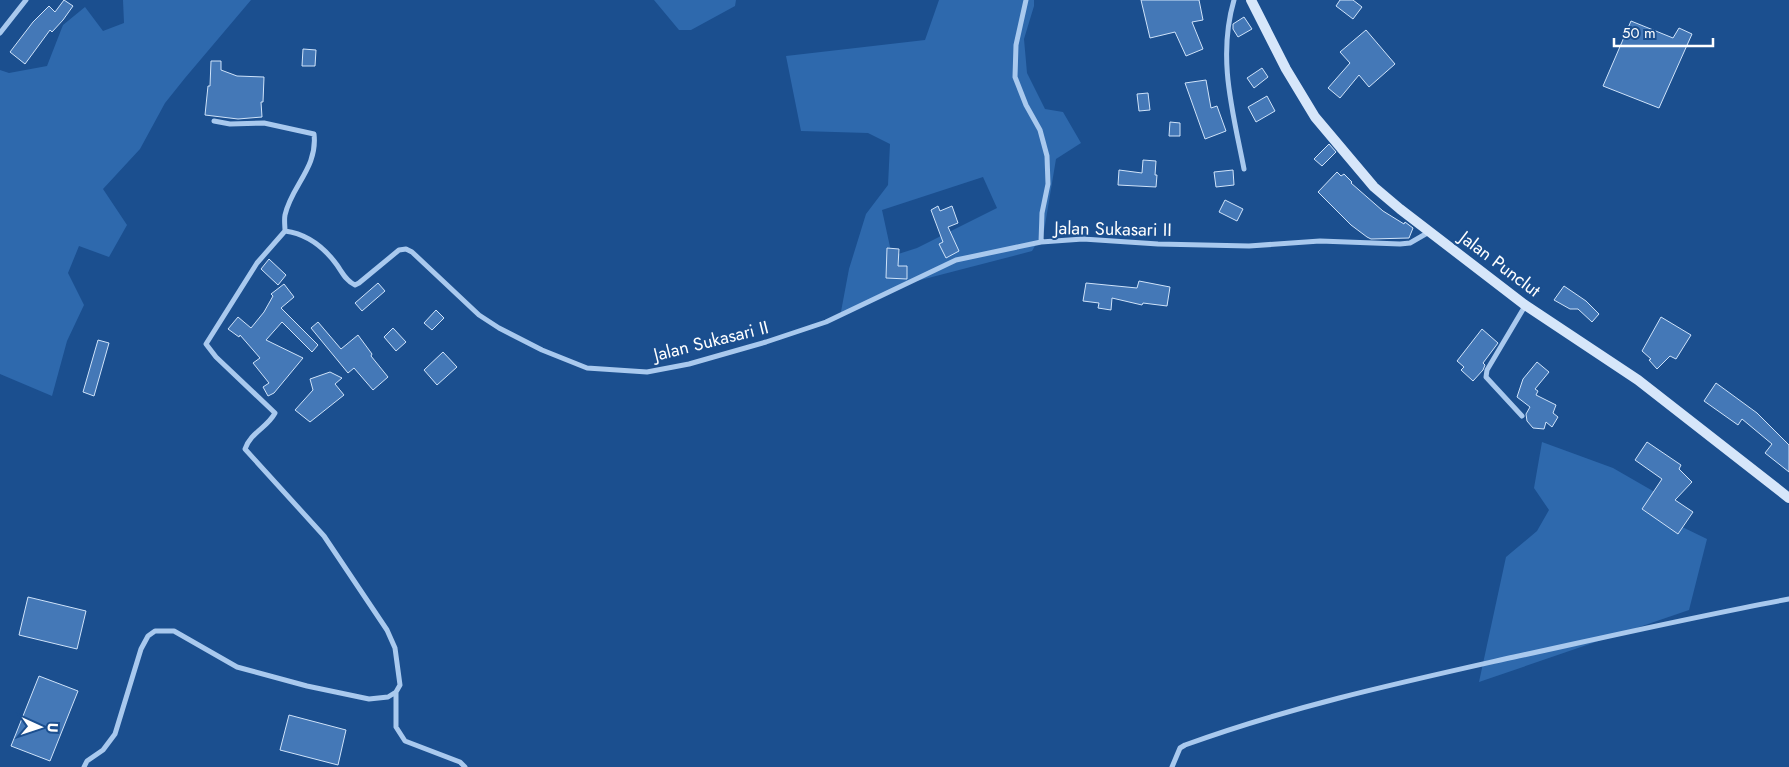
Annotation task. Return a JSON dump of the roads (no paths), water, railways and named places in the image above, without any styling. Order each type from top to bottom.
[{"type":"main road","name":"Jalan Punclut","points":[[1250,0],[1286,69],[1315,117],[1374,187],[1525,305],[1638,380],[1789,498]]},
{"type":"street","points":[[0,33],[26,0]]},
{"type":"street","points":[[1026,0],[1016,45],[1015,77],[1026,105],[1040,130],[1047,156],[1048,184],[1042,213],[1041,242]]},
{"type":"street","points":[[1234,0],[1229,16],[1226,39],[1226,75],[1244,170]]},
{"type":"street","points":[[214,120],[230,124],[264,123],[314,134],[315,143],[309,166],[287,208],[284,217],[285,231],[257,263],[206,344],[216,357],[275,413],[271,420],[249,439],[245,450],[324,536],[387,630],[395,648],[400,672],[400,684],[396,692],[396,727],[406,741],[460,762],[465,767]]},
{"type":"street","name":"Jalan Sukasari II","points":[[285,231],[294,232],[315,242],[336,263],[349,282],[355,285],[399,250],[406,249],[412,252],[479,315],[499,328],[542,350],[587,368],[647,372],[689,364],[766,342],[826,322],[956,260],[1041,242],[1083,239],[1158,244],[1248,246],[1320,241],[1400,244],[1410,243],[1430,232]]},
{"type":"street","points":[[1522,416],[1486,377],[1487,370],[1525,305]]},
{"type":"street","points":[[1172,767],[1180,748],[1185,745],[1234,727],[1288,711],[1395,684],[1724,611],[1789,599]]},
{"type":"street","points":[[84,767],[87,761],[103,750],[115,734],[142,649],[148,636],[155,630],[174,631],[237,667],[307,686],[369,699],[388,697],[396,692]]}]
